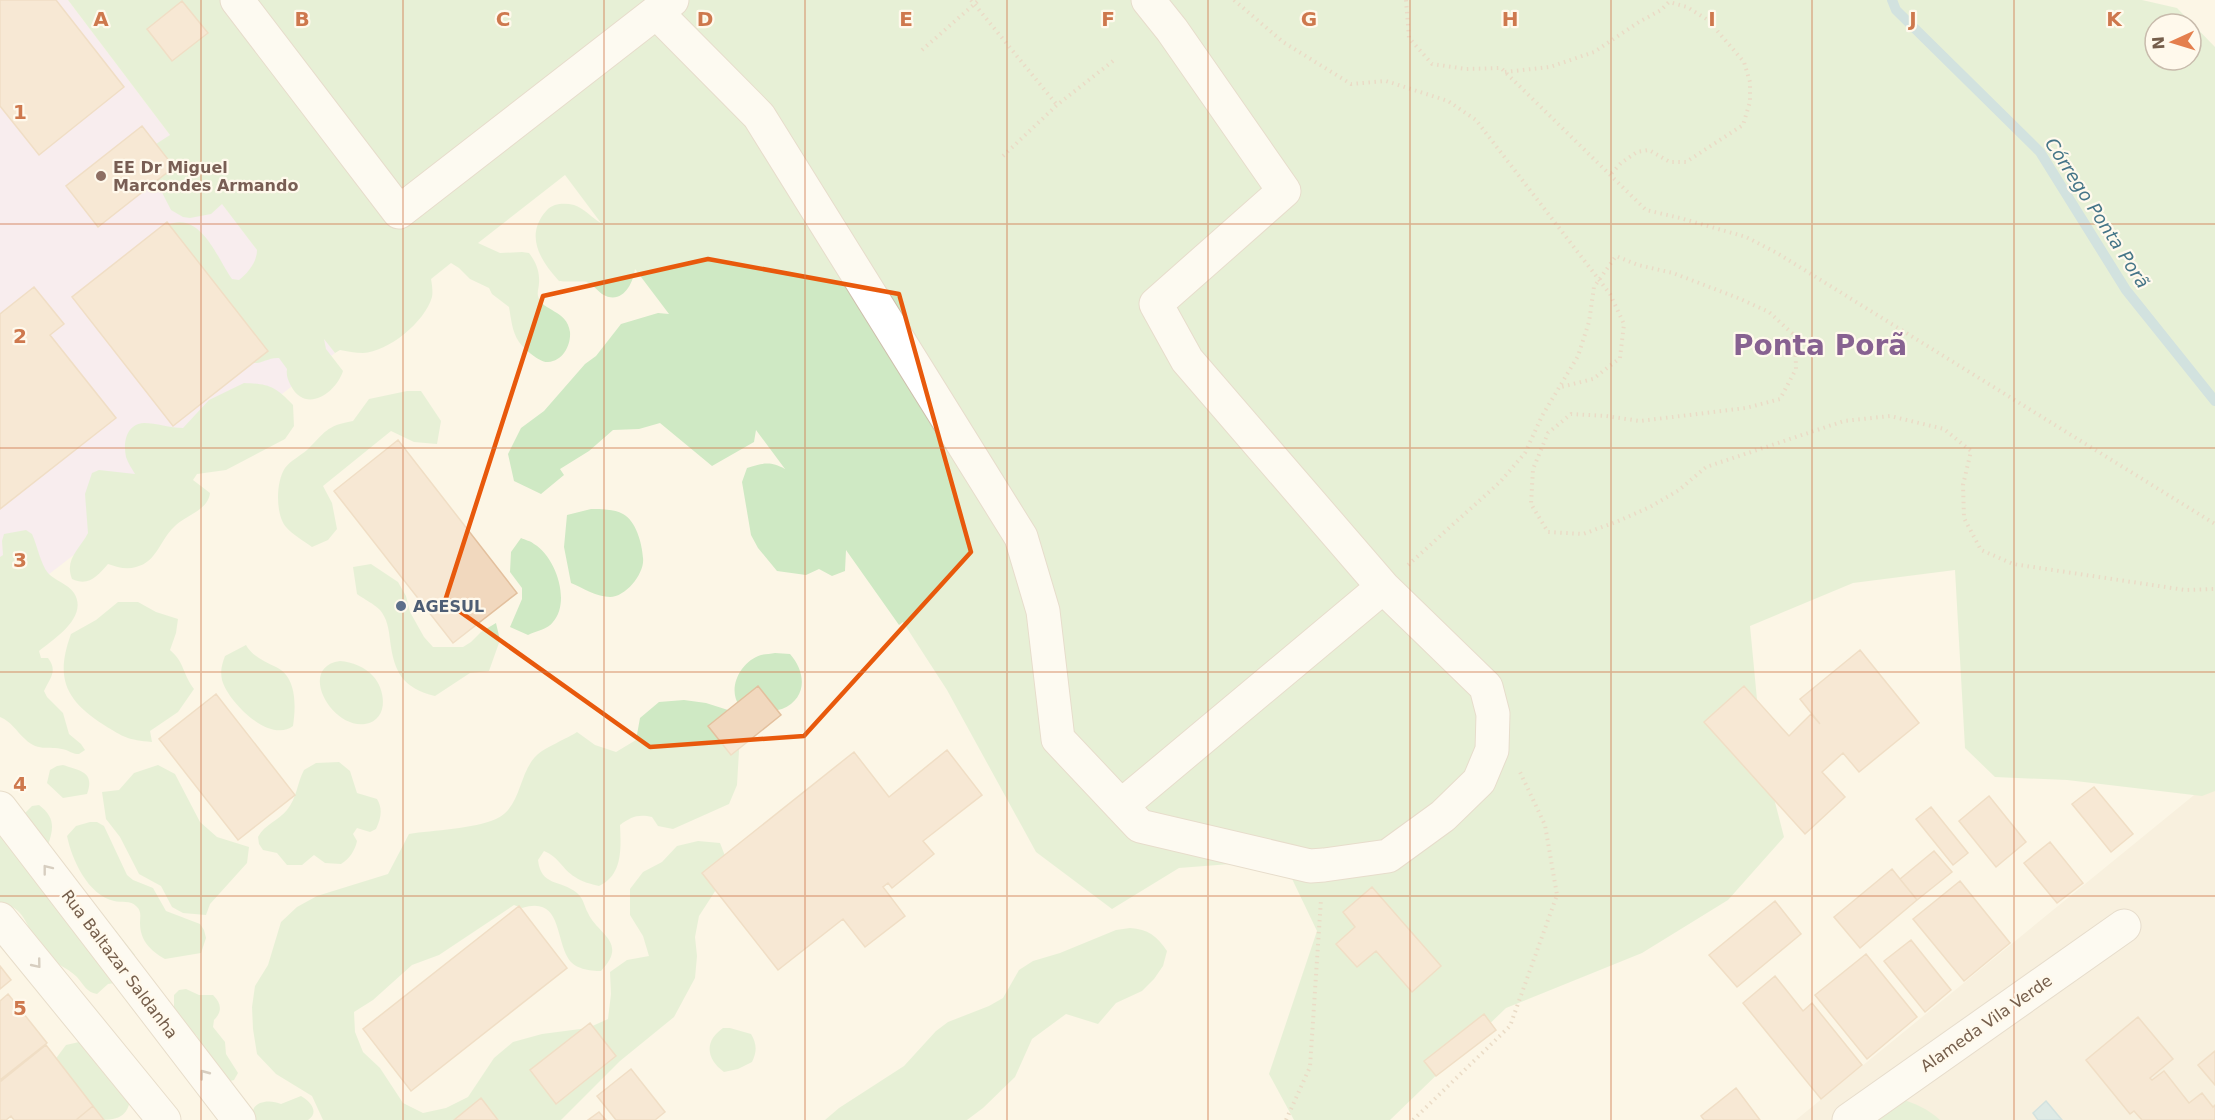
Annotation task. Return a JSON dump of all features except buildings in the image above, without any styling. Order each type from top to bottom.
[{"type":"street","points":[[237,0],[399,212],[665,6],[759,116],[1021,537],[1043,610],[1058,739],[1140,826],[1310,866],[1388,856],[1443,816],[1479,781],[1492,750],[1493,714],[1486,687],[1383,587],[1187,360],[1156,304],[1284,191],[1172,30],[1148,0]]},
{"type":"street","points":[[1121,806],[1383,587]]},
{"type":"street","name":"Rua Baltazar Saldanha","points":[[0,808],[230,1116]]},
{"type":"street","points":[[0,919],[164,1120]]},
{"type":"street","name":"Alameda Vila Verde","points":[[1849,1120],[2124,926]]},
{"type":"path","points":[[922,50],[973,2],[979,0]]},
{"type":"path","points":[[1234,0],[1283,42],[1351,84],[1386,81],[1448,101],[1476,120],[1610,294],[1624,324],[1620,358],[1593,379],[1561,387]]},
{"type":"path","points":[[1406,0],[1409,38],[1432,64],[1466,69],[1501,68],[1646,210],[1746,237],[1777,253],[2215,524]]},
{"type":"path","points":[[973,2],[1057,105]]},
{"type":"path","points":[[1505,72],[1550,67],[1594,52],[1661,10],[1669,2],[1687,7],[1708,20],[1744,62],[1750,82],[1750,102],[1743,125],[1686,162],[1670,162],[1649,150],[1636,152],[1610,175]]},
{"type":"path","points":[[1003,156],[1057,105],[1113,61]]},
{"type":"path","points":[[1383,587],[1500,482],[1525,453],[1542,416],[1578,356],[1589,322],[1594,287],[1616,256],[1638,266],[1672,273],[1769,312],[1795,336],[1796,369],[1780,399],[1746,408],[1640,421],[1571,414],[1548,433],[1533,469],[1531,504],[1548,532],[1583,534],[1650,507],[1679,490],[1706,466],[1844,421],[1890,416],[1944,429],[1971,451],[1963,485],[1964,518],[1982,550],[2013,564],[2185,590],[2215,589]]},
{"type":"path","points":[[1413,1120],[1510,1026],[1557,895],[1545,825],[1517,764]]},
{"type":"path","points":[[1286,1120],[1310,1067],[1324,865]]},
{"type":"highlighted area","points":[[708,259],[899,294],[971,552],[804,736],[650,747],[445,601],[543,296]]},
{"type":"shaded area","name":"EE Dr Miguel Marcondes Armando","points":[[0,0],[68,0],[335,353],[0,612]]},
{"type":"shaded area","points":[[2215,778],[2215,1120],[1796,1120]]},
{"type":"green space","points":[[68,0],[2142,0],[2177,8],[2181,12],[2143,12],[2143,72],[2203,72],[2203,35],[2215,47],[2215,791],[2202,796],[2067,780],[1995,777],[1965,748],[1955,570],[1853,583],[1750,626],[1762,752],[1784,837],[1728,900],[1642,953],[1506,1008],[1390,1120],[1294,1120],[1269,1074],[1317,931],[1283,860],[1179,868],[1112,909],[1036,852],[947,690],[903,622],[899,625],[846,550],[845,571],[832,576],[819,569],[806,575],[777,571],[758,548],[751,535],[742,482],[747,468],[767,464],[785,469],[756,430],[754,442],[712,466],[660,423],[639,429],[613,430],[589,451],[560,469],[564,475],[541,494],[514,481],[508,454],[521,428],[544,411],[585,364],[596,356],[621,324],[658,313],[669,314],[635,269],[632,281],[625,292],[620,296],[609,297],[587,282],[559,281],[546,265],[537,247],[536,229],[547,210],[560,204],[574,205],[601,223],[565,175],[478,243],[500,253],[529,253],[538,271],[540,301],[564,319],[570,332],[565,352],[558,359],[545,362],[528,352],[515,334],[509,307],[492,294],[489,288],[470,279],[451,263],[431,279],[432,297],[422,316],[394,341],[373,351],[360,353],[340,350],[335,353],[324,339],[326,349],[343,371],[334,387],[327,393],[320,397],[304,399],[291,386],[287,369],[279,358],[252,363],[168,225],[180,222],[190,224],[199,230],[232,279],[239,280],[251,267],[257,250],[222,204],[211,214],[190,218],[171,210],[153,175],[156,144],[170,135]]},
{"type":"green space","points":[[244,383],[271,387],[293,405],[294,426],[285,439],[226,470],[197,474],[193,480],[210,493],[205,504],[174,527],[154,556],[143,564],[129,568],[108,564],[88,581],[72,579],[71,560],[88,533],[85,494],[92,473],[99,470],[135,474],[125,452],[127,435],[133,427],[144,423],[183,428],[209,400]]},
{"type":"green space","points":[[407,391],[421,391],[441,421],[437,444],[414,442],[391,431],[323,486],[332,503],[337,529],[328,540],[312,547],[289,530],[282,521],[278,506],[278,489],[285,468],[331,428],[353,421],[369,399]]},
{"type":"green space","points":[[591,509],[612,510],[628,517],[640,539],[643,558],[641,570],[628,589],[616,596],[600,596],[571,583],[564,547],[567,515]]},
{"type":"green space","points":[[26,530],[32,534],[48,573],[74,593],[77,602],[77,610],[68,626],[39,651],[41,658],[48,658],[53,671],[44,691],[63,713],[69,734],[85,750],[79,754],[35,746],[8,721],[0,717],[0,557],[3,555],[2,541],[4,534]]},
{"type":"green space","points":[[521,538],[533,543],[549,559],[561,592],[561,603],[553,622],[528,635],[510,627],[522,599],[522,588],[510,572],[511,552]]},
{"type":"green space","points":[[371,564],[398,582],[406,596],[410,612],[424,637],[433,647],[463,647],[496,623],[500,640],[489,671],[470,673],[435,696],[415,689],[408,683],[394,662],[388,628],[380,610],[357,594],[353,567]]},
{"type":"green space","points":[[118,602],[138,602],[156,612],[178,619],[170,650],[178,659],[194,689],[178,712],[150,731],[152,742],[126,737],[91,716],[72,697],[64,676],[66,650],[71,634],[96,620]]},
{"type":"green space","points":[[246,645],[255,655],[276,667],[288,678],[294,693],[293,726],[284,730],[273,730],[262,725],[241,709],[226,689],[221,674],[225,656]]},
{"type":"green space","points":[[775,653],[790,654],[799,669],[802,684],[796,698],[790,704],[777,710],[739,705],[735,683],[742,669],[754,658]]},
{"type":"green space","points":[[340,661],[354,664],[370,673],[381,689],[382,711],[373,721],[365,724],[352,723],[331,708],[324,697],[320,685],[321,674],[327,666]]},
{"type":"green space","points":[[684,700],[706,703],[728,710],[737,731],[739,751],[737,785],[729,804],[673,829],[658,826],[652,817],[647,816],[635,817],[624,822],[620,825],[620,852],[616,868],[613,875],[599,886],[578,879],[553,856],[544,851],[538,860],[540,869],[547,879],[579,895],[592,920],[612,945],[609,961],[601,971],[583,969],[571,962],[564,949],[555,920],[544,908],[535,906],[522,908],[514,905],[439,955],[412,965],[373,1000],[354,1012],[355,1032],[363,1052],[380,1068],[403,1103],[423,1113],[446,1108],[468,1097],[494,1058],[513,1042],[542,1034],[588,1028],[608,1019],[611,994],[610,972],[627,960],[649,956],[643,936],[630,915],[630,889],[643,872],[662,862],[677,846],[698,841],[720,843],[727,861],[721,882],[699,916],[695,937],[697,956],[695,978],[674,1017],[620,1061],[561,1120],[323,1120],[312,1096],[276,1074],[257,1054],[252,1007],[255,986],[268,965],[281,922],[297,907],[317,896],[388,874],[409,834],[465,827],[496,819],[504,814],[511,806],[531,762],[540,752],[550,746],[577,732],[595,745],[616,752],[636,740],[640,718],[659,702]]},
{"type":"green space","points":[[339,762],[350,771],[357,793],[377,799],[381,814],[376,829],[370,832],[357,828],[353,834],[357,841],[355,848],[341,864],[325,863],[314,855],[302,865],[287,865],[277,853],[263,850],[258,837],[290,805],[304,770],[316,763]]},
{"type":"green space","points":[[63,765],[81,771],[88,777],[87,794],[63,798],[47,783],[50,770]]},
{"type":"green space","points":[[158,765],[175,774],[200,822],[217,837],[249,847],[247,863],[210,904],[206,915],[183,913],[172,907],[161,886],[139,874],[120,837],[106,819],[102,792],[119,790],[134,773]]},
{"type":"green space","points":[[39,805],[48,814],[52,823],[48,845],[135,955],[134,962],[115,983],[108,984],[97,994],[88,990],[73,973],[53,961],[40,949],[24,918],[14,908],[8,905],[2,909],[0,917],[0,810],[22,816],[32,806]]},
{"type":"green space","points":[[97,822],[104,826],[127,875],[153,888],[166,911],[200,924],[206,938],[201,953],[165,959],[160,956],[144,940],[140,929],[138,908],[131,903],[114,901],[105,897],[89,884],[77,866],[67,836],[76,826]]},
{"type":"green space","points":[[1130,928],[1152,934],[1167,951],[1163,966],[1154,979],[1142,991],[1116,1003],[1098,1024],[1066,1014],[1032,1039],[1015,1077],[967,1120],[825,1120],[839,1108],[904,1066],[936,1031],[948,1022],[1003,998],[1019,970],[1033,961],[1060,953],[1116,930]]},
{"type":"green space","points":[[186,989],[199,995],[213,995],[218,1001],[220,1010],[213,1027],[225,1042],[226,1054],[238,1073],[234,1080],[227,1082],[201,1049],[197,1036],[180,1022],[174,1010],[174,995],[179,990]]},
{"type":"green space","points":[[723,1028],[751,1034],[756,1048],[752,1062],[738,1069],[724,1072],[718,1067],[711,1056],[710,1044]]},
{"type":"green space","points":[[79,1042],[132,1092],[126,1111],[122,1115],[113,1119],[98,1120],[48,1069],[66,1045]]},
{"type":"green space","points":[[301,1096],[308,1101],[313,1110],[312,1117],[308,1120],[254,1120],[253,1109],[256,1105],[270,1101],[281,1104]]},
{"type":"green space","points":[[1900,1099],[1921,1107],[1940,1120],[1871,1120]]},
{"type":"water","points":[[2046,1101],[2062,1120],[2038,1120],[2033,1113]]},
{"type":"waterway","name":"Córrego Ponta Porã","points":[[1892,0],[1896,10],[2040,152],[2126,290],[2215,401]]},
{"type":"place","name":"EE Dr Miguel Marcondes Armando","points":[[101,176]]},
{"type":"place","name":"AGESUL","points":[[401,606]]},
{"type":"district","name":"Ponta Porã","points":[[1820,345]]}]
